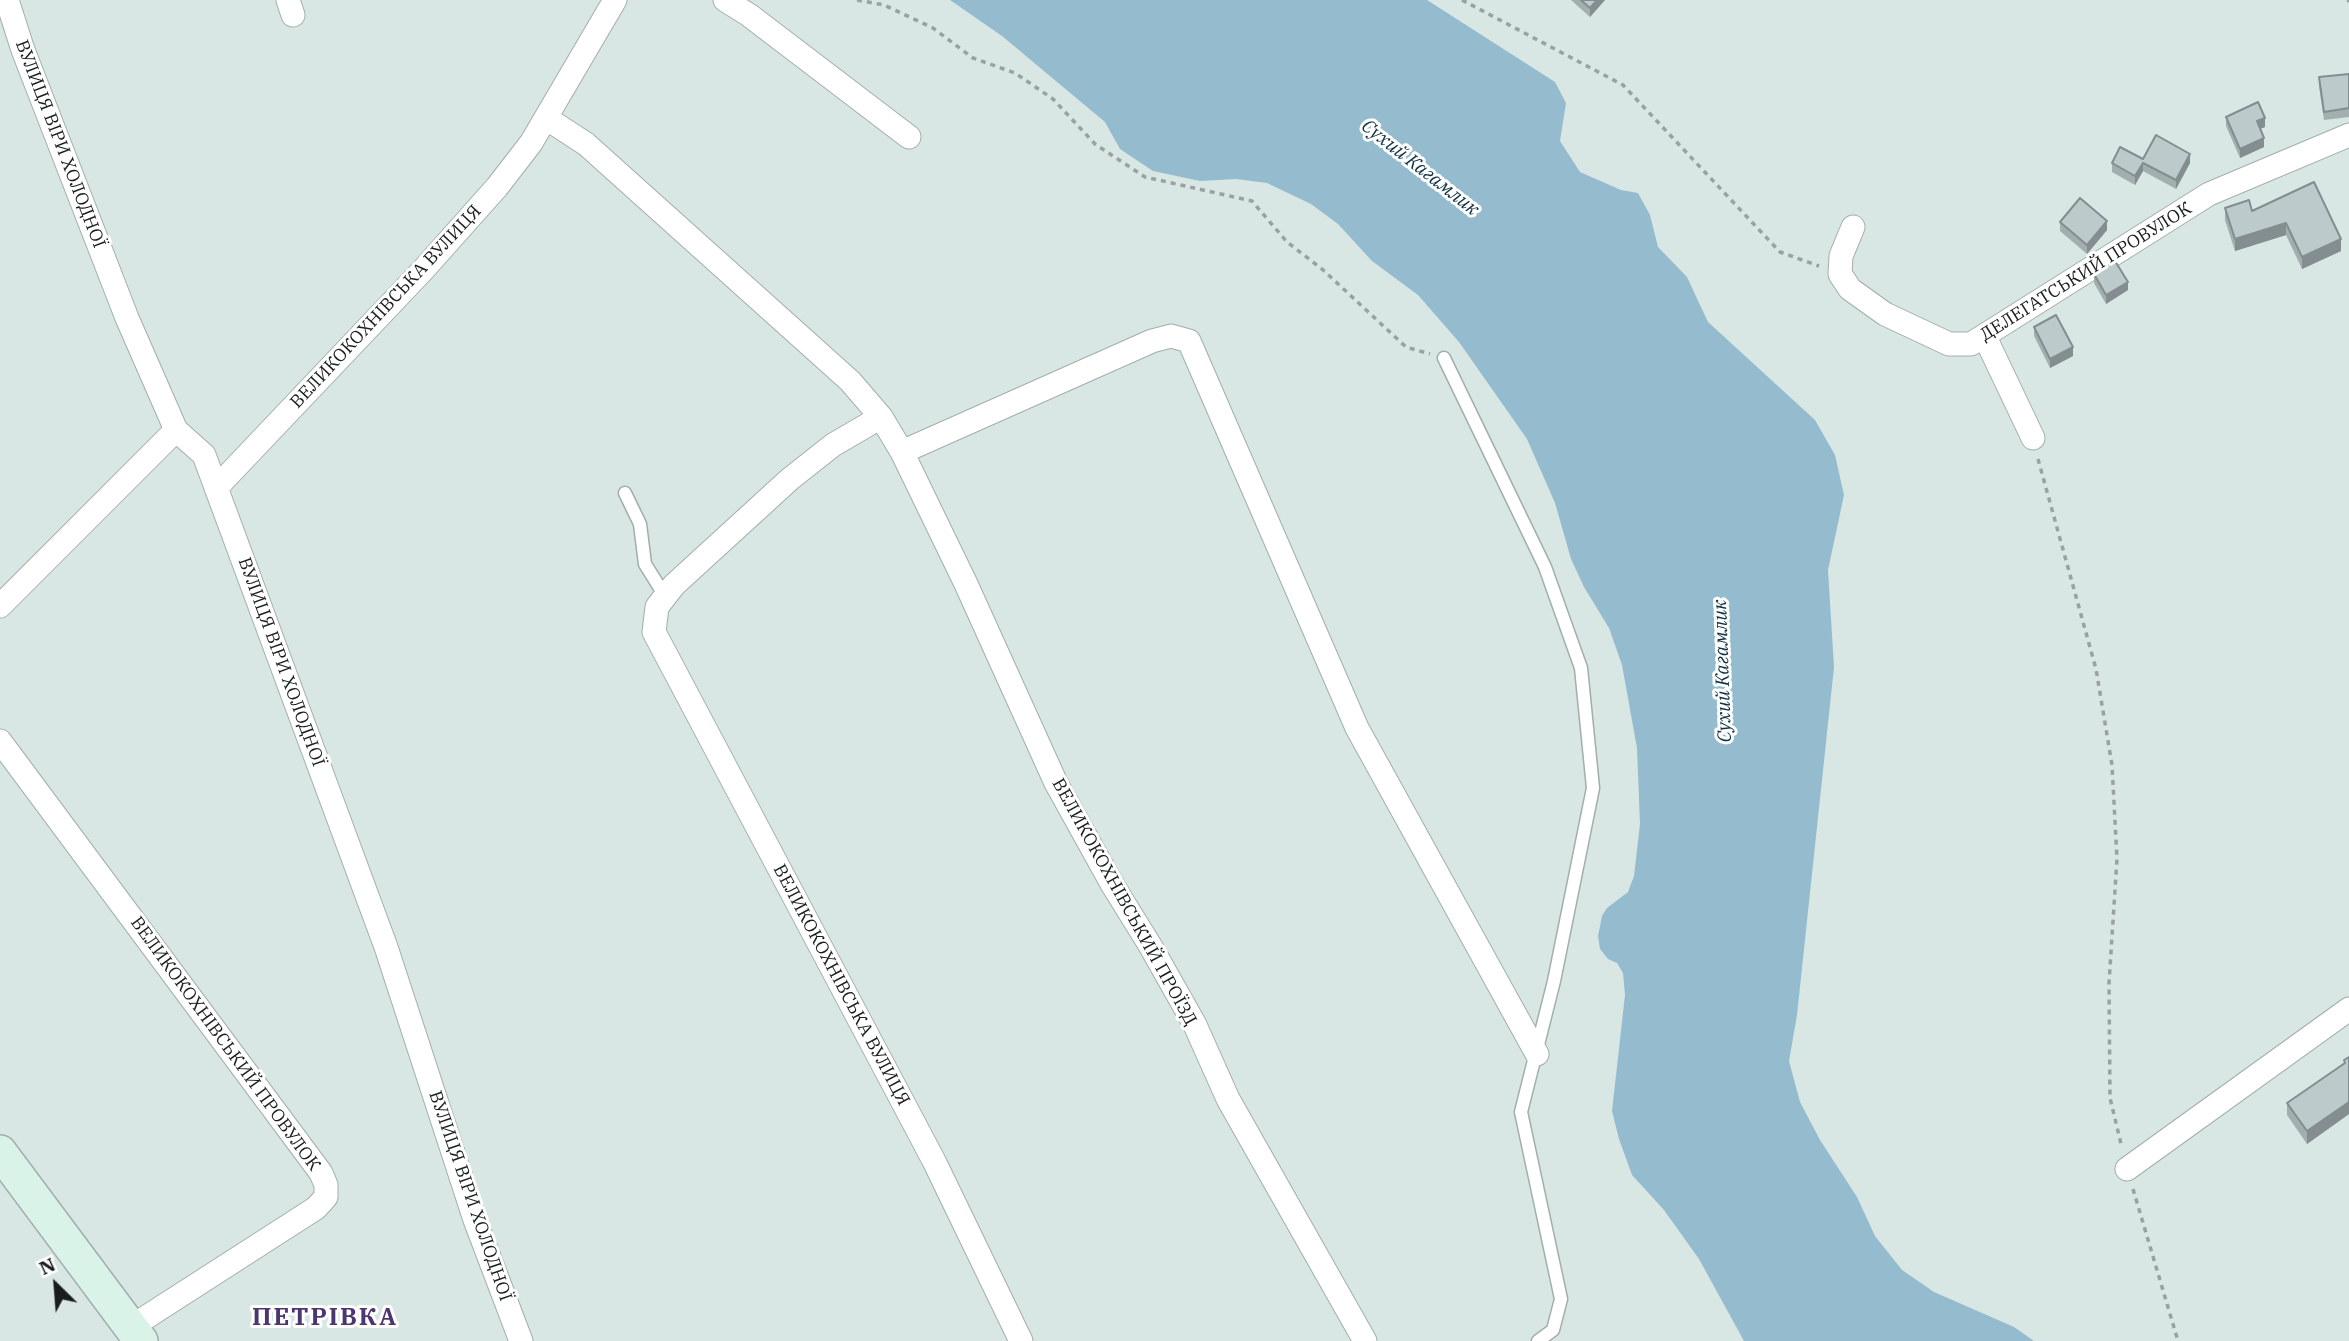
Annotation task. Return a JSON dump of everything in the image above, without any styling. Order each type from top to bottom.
[{"type":"street","name":"ВУЛИЦЯ ВІРИ ХОЛОДНОЇ","points":[[7,0],[23,50],[122,305],[176,430],[204,455],[386,947],[475,1220],[521,1341]]},
{"type":"street","name":"ВЕЛИКОКОХНІВСЬКА ВУЛИЦЯ","points":[[216,488],[463,227],[531,143],[615,0]]},
{"type":"street","points":[[725,0],[749,15],[909,137]]},
{"type":"street","points":[[546,118],[595,152],[850,381],[881,416],[833,445],[790,479],[674,585],[666,596]]},
{"type":"street","name":"ДЕЛЕГАТСЬКИЙ ПРОВУЛОК","points":[[1840,274],[1850,289],[1885,314],[1949,344],[1971,344],[2209,194],[2349,135]]},
{"type":"street","points":[[1840,274],[1841,256],[1853,227]]},
{"type":"street","points":[[902,452],[1152,341],[1171,336],[1189,341],[1357,728],[1537,1054]]},
{"type":"street","points":[[1985,337],[2033,438]]},
{"type":"street","name":"ВЕЛИКОКОХНІВСЬКИЙ ПРОЇЗД","points":[[881,416],[902,452],[966,584],[1056,783],[1112,884],[1152,947],[1195,1025],[1228,1099],[1365,1341]]},
{"type":"street","points":[[0,606],[176,430]]},
{"type":"street","name":"ВЕЛИКОКОХНІВСЬКА ВУЛИЦЯ","points":[[666,596],[657,607],[654,632],[934,1161],[1021,1341]]},
{"type":"street","name":"ВЕЛИКОКОХНІВСЬКИЙ ПРОВУЛОК","points":[[0,741],[321,1173],[326,1185],[326,1197],[316,1208],[136,1334]]},
{"type":"street","points":[[2127,1169],[2349,1009]]},
{"type":"street","points":[[0,1152],[136,1334]]},
{"type":"lane","points":[[1444,358],[1545,567],[1581,668],[1593,789],[1557,969],[1521,1112],[1561,1299],[1553,1329],[1538,1341]]},
{"type":"lane","points":[[625,493],[640,524],[645,564],[666,596]]},
{"type":"path","points":[[857,0],[884,5],[933,28],[973,58],[1015,73],[1053,99],[1095,144],[1145,177],[1252,201],[1287,242],[1322,269],[1406,347],[1444,358]]},
{"type":"path","points":[[1462,0],[1623,85],[1780,252],[1840,274]]},
{"type":"path","points":[[2033,438],[2096,669],[2112,765],[2118,859],[2109,983],[2110,1098],[2127,1169],[2178,1341]]},
{"type":"water","name":"Сухий Кагамлик","points":[[950,0],[1427,0],[1555,82],[1566,103],[1560,141],[1580,172],[1621,190],[1638,193],[1650,215],[1658,247],[1687,277],[1708,322],[1815,420],[1835,455],[1844,495],[1828,570],[1834,667],[1797,1015],[1789,1061],[1800,1102],[1820,1140],[1857,1197],[1875,1236],[1902,1270],[1934,1292],[2014,1327],[2034,1341],[1744,1341],[1699,1259],[1664,1210],[1632,1175],[1612,1111],[1625,995],[1623,973],[1617,963],[1608,959],[1600,949],[1598,936],[1602,916],[1607,908],[1628,892],[1634,876],[1640,824],[1637,748],[1622,665],[1609,628],[1584,587],[1571,559],[1555,503],[1527,439],[1459,342],[1418,295],[1372,261],[1338,224],[1311,204],[1267,183],[1236,179],[1200,181],[1153,171],[1120,149],[1105,122],[1002,36]]},
{"type":"building","points":[[1581,0],[1597,0],[1590,8]]},
{"type":"building","points":[[2349,74],[2349,108],[2324,112],[2319,77]]},
{"type":"building","points":[[2258,102],[2265,118],[2257,121],[2264,138],[2240,149],[2226,117]]},
{"type":"building","points":[[2156,135],[2190,154],[2176,180],[2143,163],[2135,176],[2112,163],[2120,147],[2143,159]]},
{"type":"building","points":[[2314,182],[2341,239],[2302,257],[2286,223],[2235,239],[2225,208],[2249,200],[2252,211]]},
{"type":"building","points":[[2080,198],[2107,221],[2087,245],[2060,222]]},
{"type":"building","points":[[2115,261],[2128,282],[2106,295],[2094,274]]},
{"type":"building","points":[[2056,315],[2073,347],[2050,359],[2034,327]]},
{"type":"building","points":[[2349,1057],[2349,1102],[2307,1131],[2287,1103],[2345,1063],[2344,1060]]},
{"type":"district","name":"ПЕТРІВКА","points":[[325,1318]]}]
